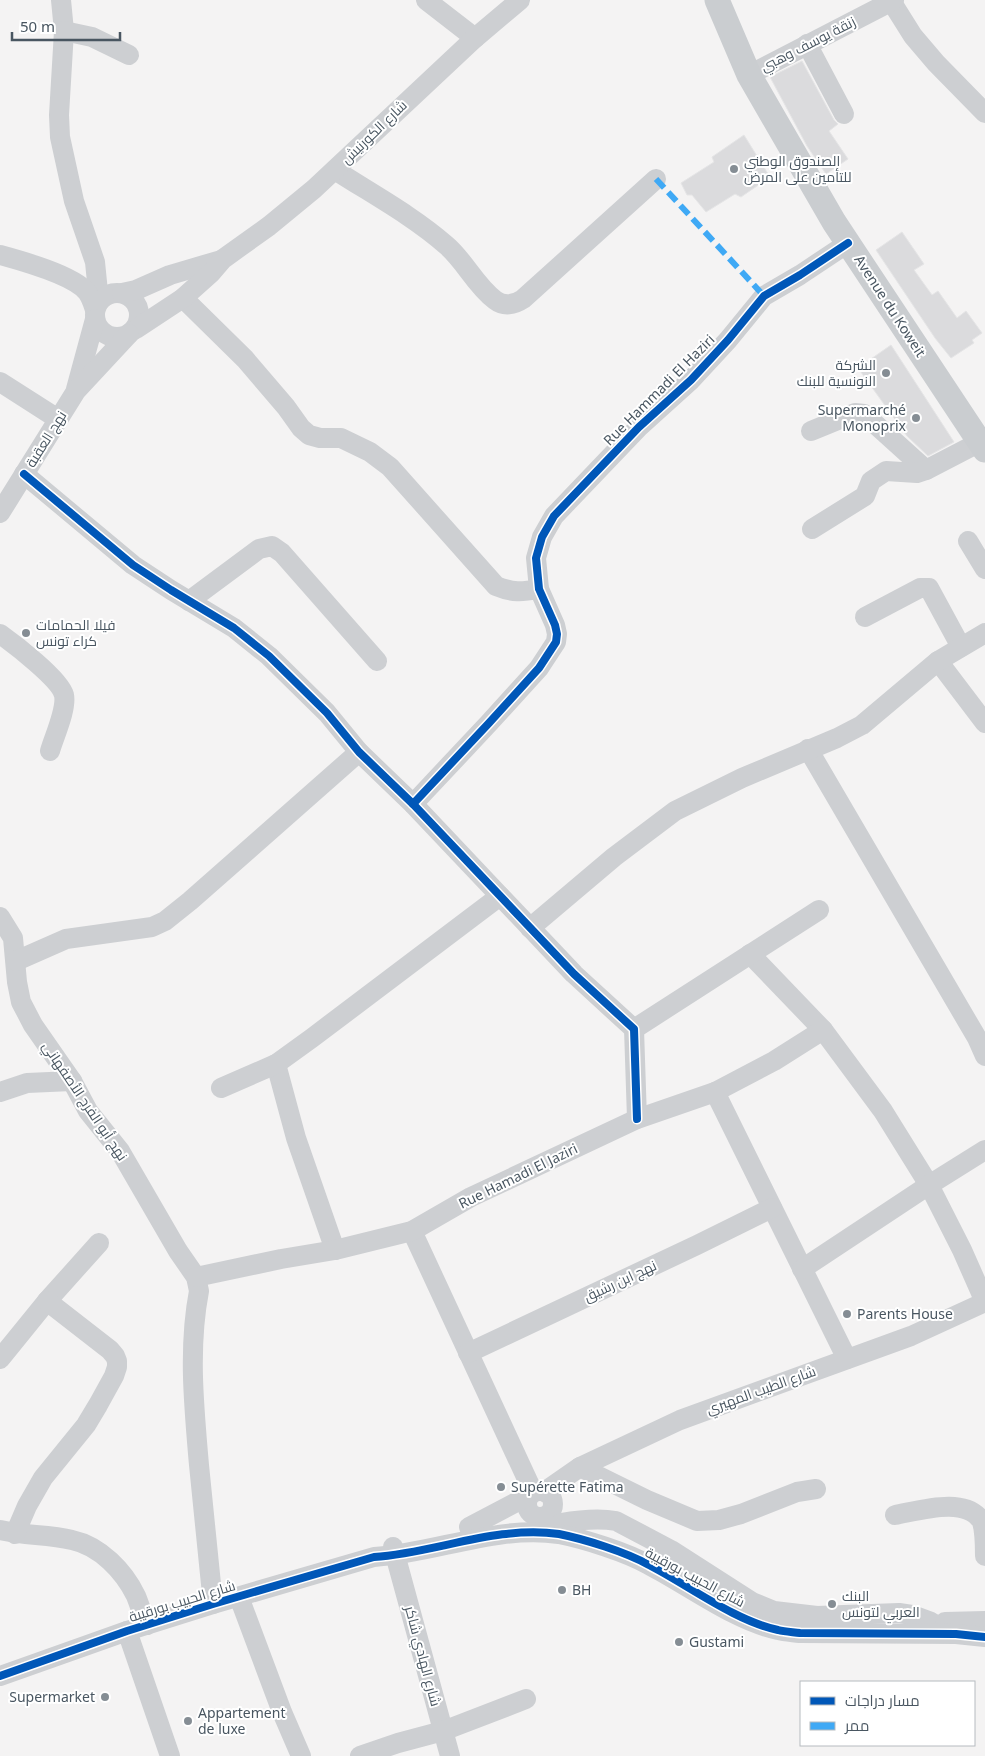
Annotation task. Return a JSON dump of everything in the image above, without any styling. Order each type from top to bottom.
[{"type":"main road","name":"Avenue du Koweit","points":[[717,0],[749,74],[834,222],[982,446]]},
{"type":"street","points":[[61,0],[64,31],[58,115],[60,137],[74,201],[95,262],[105,304],[98,327],[104,334],[121,338],[183,298],[211,273],[223,259]]},
{"type":"street","points":[[426,0],[475,38]]},
{"type":"street","name":"شارع الكورنيش","points":[[223,259],[269,226],[335,170],[475,38],[520,0]]},
{"type":"street","points":[[892,1],[918,43],[985,113]]},
{"type":"street","name":"زنقة يوسف وهبي","points":[[749,74],[892,1]]},
{"type":"street","points":[[64,31],[92,37],[129,55]]},
{"type":"street","points":[[807,44],[844,114]]},
{"type":"street","points":[[335,170],[412,220],[446,245],[495,300],[509,305],[523,299],[656,179]]},
{"type":"street","name":"Rue Hammadi El Haziri","points":[[413,804],[539,668],[556,642],[555,625],[539,589],[536,558],[542,537],[554,516],[639,427],[690,380],[728,340],[764,296],[800,275],[848,242]]},
{"type":"street","points":[[0,255],[52,272],[74,282],[105,304],[133,299],[139,310],[140,317],[132,332],[76,390]]},
{"type":"street","points":[[76,390],[105,304],[170,275],[223,259]]},
{"type":"street","points":[[183,298],[245,359],[286,407],[301,428],[309,435],[320,438],[341,438],[370,452],[390,467],[496,586],[508,591],[519,592],[539,589]]},
{"type":"street","points":[[0,382],[58,419]]},
{"type":"street","name":"نهج العقبة","points":[[0,513],[76,390]]},
{"type":"street","points":[[811,432],[855,413],[864,414],[926,470]]},
{"type":"street","points":[[812,529],[865,496],[871,481],[886,471],[917,473],[982,446]]},
{"type":"street","points":[[24,474],[133,565],[234,628],[269,656],[327,713],[358,752],[413,804],[574,974],[634,1029],[637,1119]]},
{"type":"street","points":[[968,542],[985,569]]},
{"type":"street","points":[[188,601],[259,549],[272,546],[282,553],[377,661]]},
{"type":"street","points":[[865,617],[920,588],[929,588],[960,646]]},
{"type":"street","points":[[530,928],[614,857],[675,811],[742,778],[838,738],[862,725],[938,661],[960,646],[985,633]]},
{"type":"street","points":[[0,634],[56,681],[64,694],[63,708],[50,751]]},
{"type":"street","points":[[938,661],[985,723]]},
{"type":"street","points":[[808,749],[982,1042]]},
{"type":"street","points":[[16,961],[66,939],[152,927],[165,921],[358,752]]},
{"type":"street","points":[[221,1088],[276,1064],[500,896]]},
{"type":"street","points":[[634,1029],[819,910]]},
{"type":"street","name":"نهج أبو الفرج الأصفهاني","points":[[0,917],[13,938],[21,1002],[32,1025],[72,1081],[88,1111],[120,1151],[196,1277]]},
{"type":"street","points":[[750,954],[823,1030],[883,1111],[929,1185],[962,1250],[985,1302]]},
{"type":"street","name":"Rue Hamadi El Jaziri","points":[[196,1277],[335,1250],[412,1231],[471,1197],[637,1119],[715,1092],[774,1061],[823,1030]]},
{"type":"street","points":[[276,1064],[296,1138],[335,1250]]},
{"type":"street","points":[[0,1092],[27,1084],[72,1081]]},
{"type":"street","points":[[715,1092],[847,1359]]},
{"type":"street","points":[[802,1270],[985,1150]]},
{"type":"street","name":"نهج ابن رشيق","points":[[468,1353],[772,1208]]},
{"type":"street","points":[[412,1231],[468,1353],[536,1493],[549,1494],[553,1509],[544,1524]]},
{"type":"street","points":[[0,1359],[47,1301],[99,1243]]},
{"type":"street","points":[[196,1277],[200,1291],[193,1332],[195,1420],[213,1604]]},
{"type":"street","points":[[7,1532],[27,1506],[43,1478],[86,1425],[117,1367],[115,1356],[110,1350],[47,1301]]},
{"type":"street","name":"شارع الطيب المهيري","points":[[536,1493],[580,1467],[680,1420],[911,1336],[985,1302]]},
{"type":"street","points":[[580,1467],[697,1521],[719,1520],[741,1514],[797,1492],[816,1489]]},
{"type":"street","name":"شارع الحبيب بورقيبة","points":[[0,1676],[127,1631],[469,1527],[536,1493]]},
{"type":"street","points":[[895,1515],[944,1506],[968,1510],[982,1522],[985,1534],[985,1556]]},
{"type":"street","name":"شارع الحبيب بورقيبة","points":[[395,1551],[515,1534],[544,1524],[576,1520],[616,1521],[671,1550],[752,1602],[801,1623],[985,1637]]},
{"type":"street","name":"شارع الحبيب بورقيبة","points":[[469,1527],[515,1521],[544,1524],[559,1534],[597,1544],[647,1563],[733,1613],[776,1630],[801,1623],[899,1613],[912,1615],[931,1622],[985,1621]]},
{"type":"street","points":[[7,1532],[71,1539],[99,1551],[111,1561],[136,1596],[147,1625]]},
{"type":"street","name":"شارع الهادي شاكر","points":[[395,1551],[450,1756]]},
{"type":"street","points":[[239,1597],[282,1712],[301,1756]]},
{"type":"street","points":[[127,1631],[170,1756]]},
{"type":"street","points":[[360,1756],[443,1731],[526,1699]]},
{"type":"building","points":[[802,61],[838,124],[829,131],[848,159],[826,174],[807,146],[770,77]]},
{"type":"building","name":"الصندوق الوطني للتأمين على المرض","points":[[744,135],[770,177],[741,197],[735,194],[706,212],[692,195],[687,195],[681,183],[714,162],[712,157]]},
{"type":"building","points":[[902,232],[924,264],[914,270],[932,295],[938,291],[957,318],[966,311],[982,333],[972,340],[974,343],[951,358],[935,338],[876,250]]},
{"type":"building","name":"Supermarché Monoprix","points":[[891,345],[954,442],[928,456],[907,436],[858,368]]},
{"type":"marked path","points":[[656,179],[764,296]]},
{"type":"cycle path","points":[[413,804],[539,668],[556,642],[555,625],[539,589],[536,558],[542,537],[554,516],[639,427],[691,380],[728,340],[764,296],[848,243]]},
{"type":"cycle path","points":[[24,474],[133,565],[234,628],[269,656],[327,713],[359,752],[413,804],[574,974],[634,1029],[637,1119]]},
{"type":"cycle path","points":[[0,1676],[127,1631],[374,1557],[489,1536],[536,1532],[569,1536],[629,1555],[729,1611],[745,1619],[781,1631],[800,1633],[956,1634],[985,1637]]},
{"type":"place","name":"الصندوق الوطني للتأمين على المرض","points":[[734,169]]},
{"type":"place","name":"الشركة النونسية للبنك","points":[[886,373]]},
{"type":"place","name":"Supermarché Monoprix","points":[[916,418]]},
{"type":"place","name":"فيلا الحمامات كراء تونس","points":[[26,633]]},
{"type":"place","name":"Parents House","points":[[847,1314]]},
{"type":"place","name":"Supérette Fatima","points":[[501,1487]]},
{"type":"place","name":"BH","points":[[562,1590]]},
{"type":"place","name":"البنك العربي لتونس","points":[[832,1604]]},
{"type":"place","name":"Gustami","points":[[679,1642]]},
{"type":"place","name":"Supermarket","points":[[105,1697]]},
{"type":"place","name":"Appartement de luxe","points":[[188,1721]]}]
